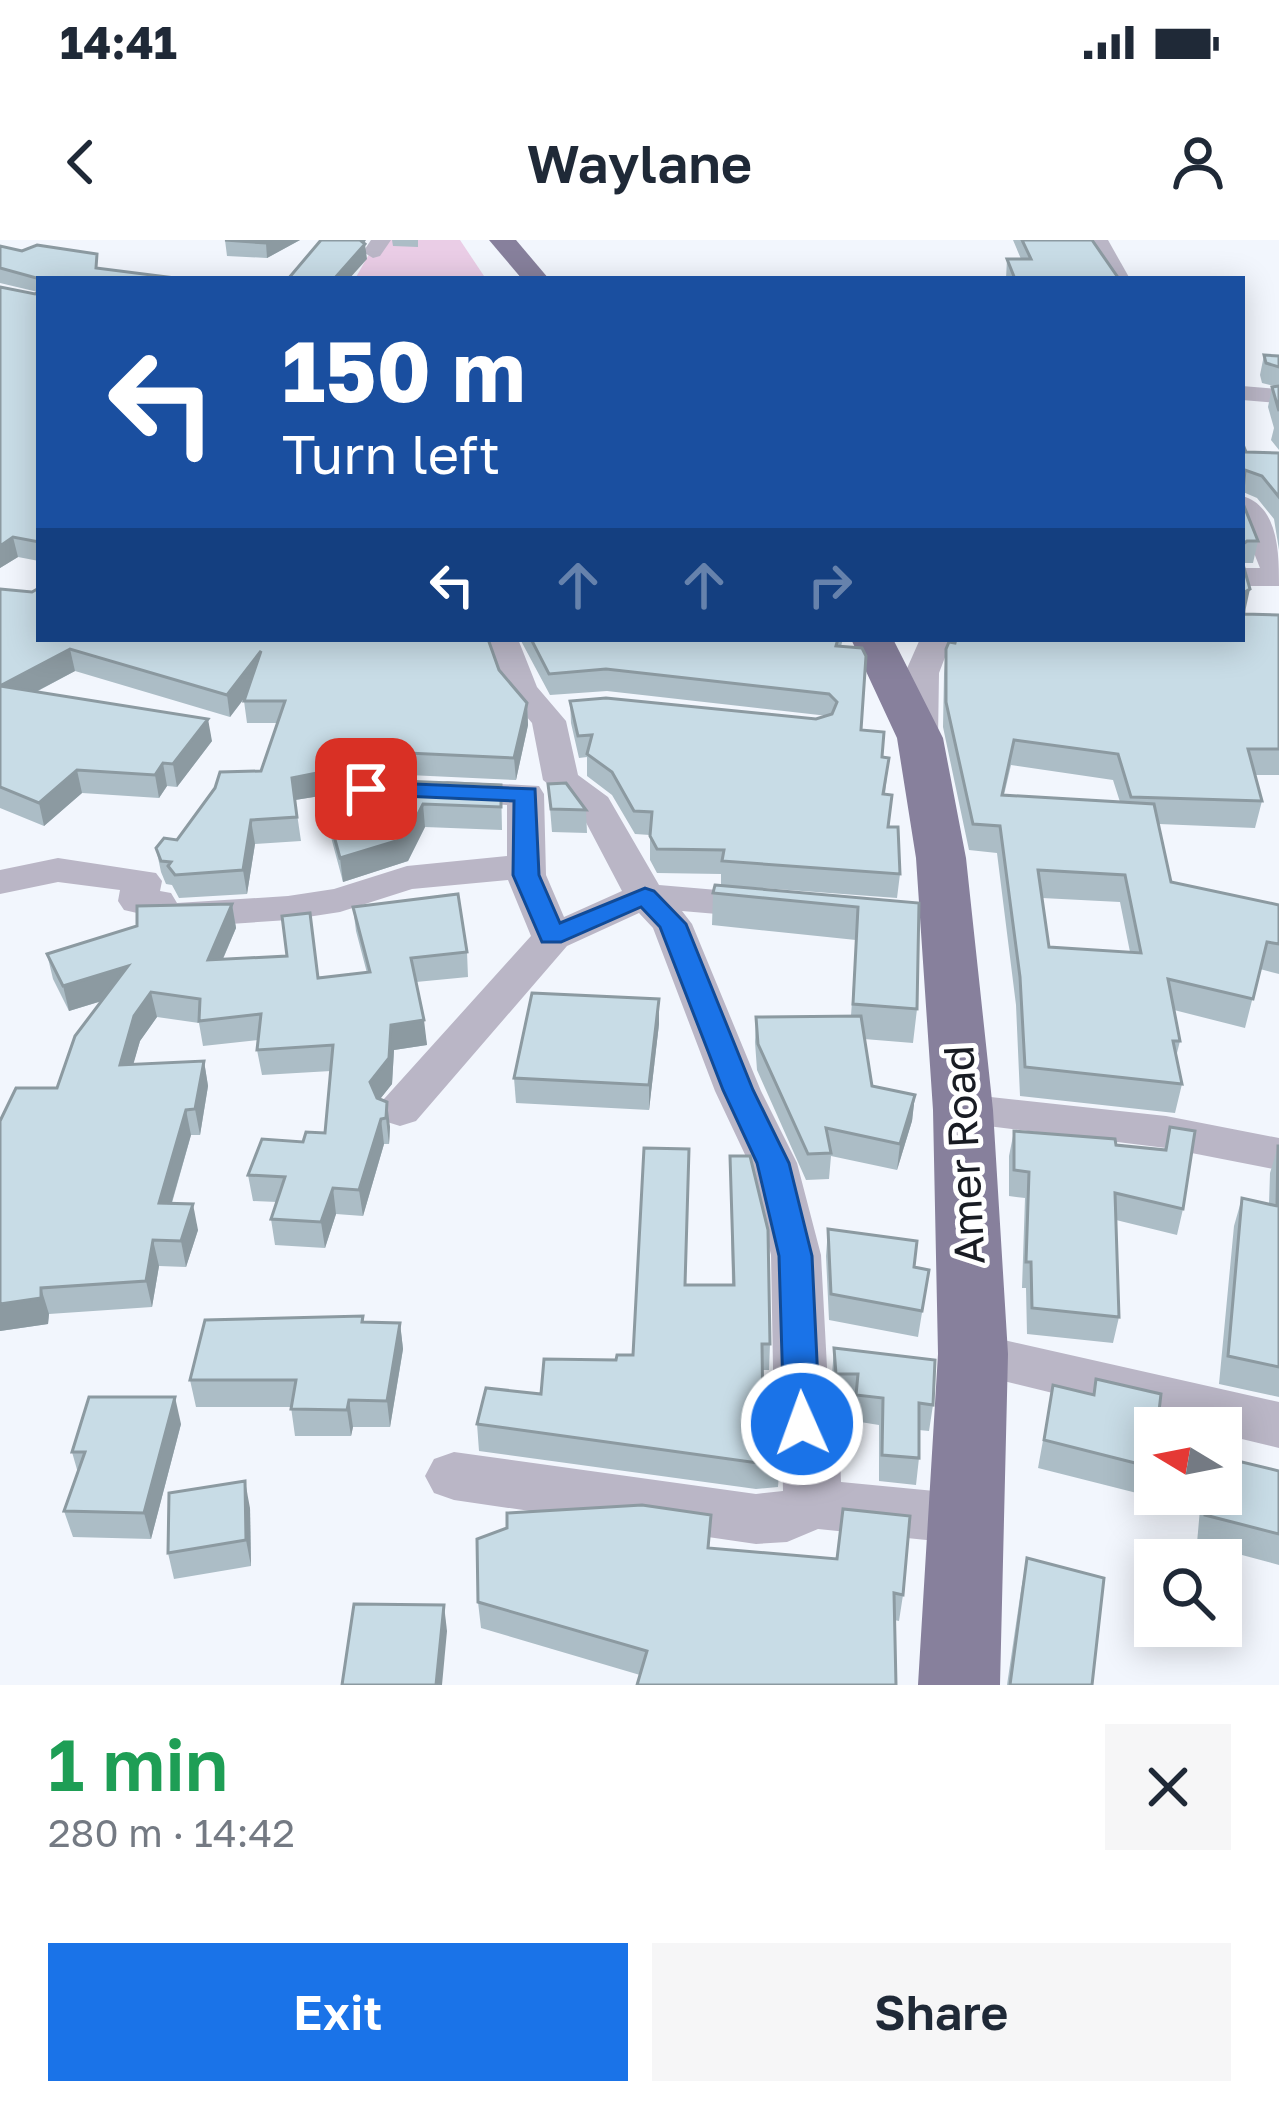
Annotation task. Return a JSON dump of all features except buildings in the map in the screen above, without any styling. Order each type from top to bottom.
[{"type":"main road","points":[[502,240],[533,276]]},
{"type":"main road","name":"Amer Road","points":[[873,642],[920,738],[941,858],[925,917],[963,1111],[973,1354],[959,1685]]},
{"type":"street","points":[[1098,240],[1118,276]]},
{"type":"street","points":[[1245,392],[1279,396]]},
{"type":"street","points":[[1245,577],[1278,577],[1260,518]]},
{"type":"street","points":[[503,642],[521,690],[549,721],[561,779],[595,805],[645,896],[672,924],[738,1090],[773,1163],[796,1256],[802,1424],[811,1456],[812,1504]]},
{"type":"street","points":[[920,738],[922,673],[935,642]]},
{"type":"street","points":[[536,711],[585,706]]},
{"type":"street","points":[[412,790],[526,794],[526,866],[552,937]]},
{"type":"street","points":[[0,882],[58,870],[142,881],[138,901],[158,902],[158,916],[288,908],[340,900],[407,878],[526,866]]},
{"type":"street","points":[[400,1110],[552,937],[645,896],[799,909]]},
{"type":"street","points":[[963,1111],[1166,1132],[1279,1154]]},
{"type":"street","points":[[973,1354],[1279,1425]]},
{"type":"street","points":[[454,1476],[756,1519],[787,1517],[812,1504],[966,1519]]},
{"type":"shaded area","points":[[377,240],[460,240],[484,276],[357,276]]},
{"type":"route","points":[[366,789],[526,794],[526,875],[552,937],[645,896],[672,924],[738,1090],[773,1163],[796,1256],[802,1424]]}]
